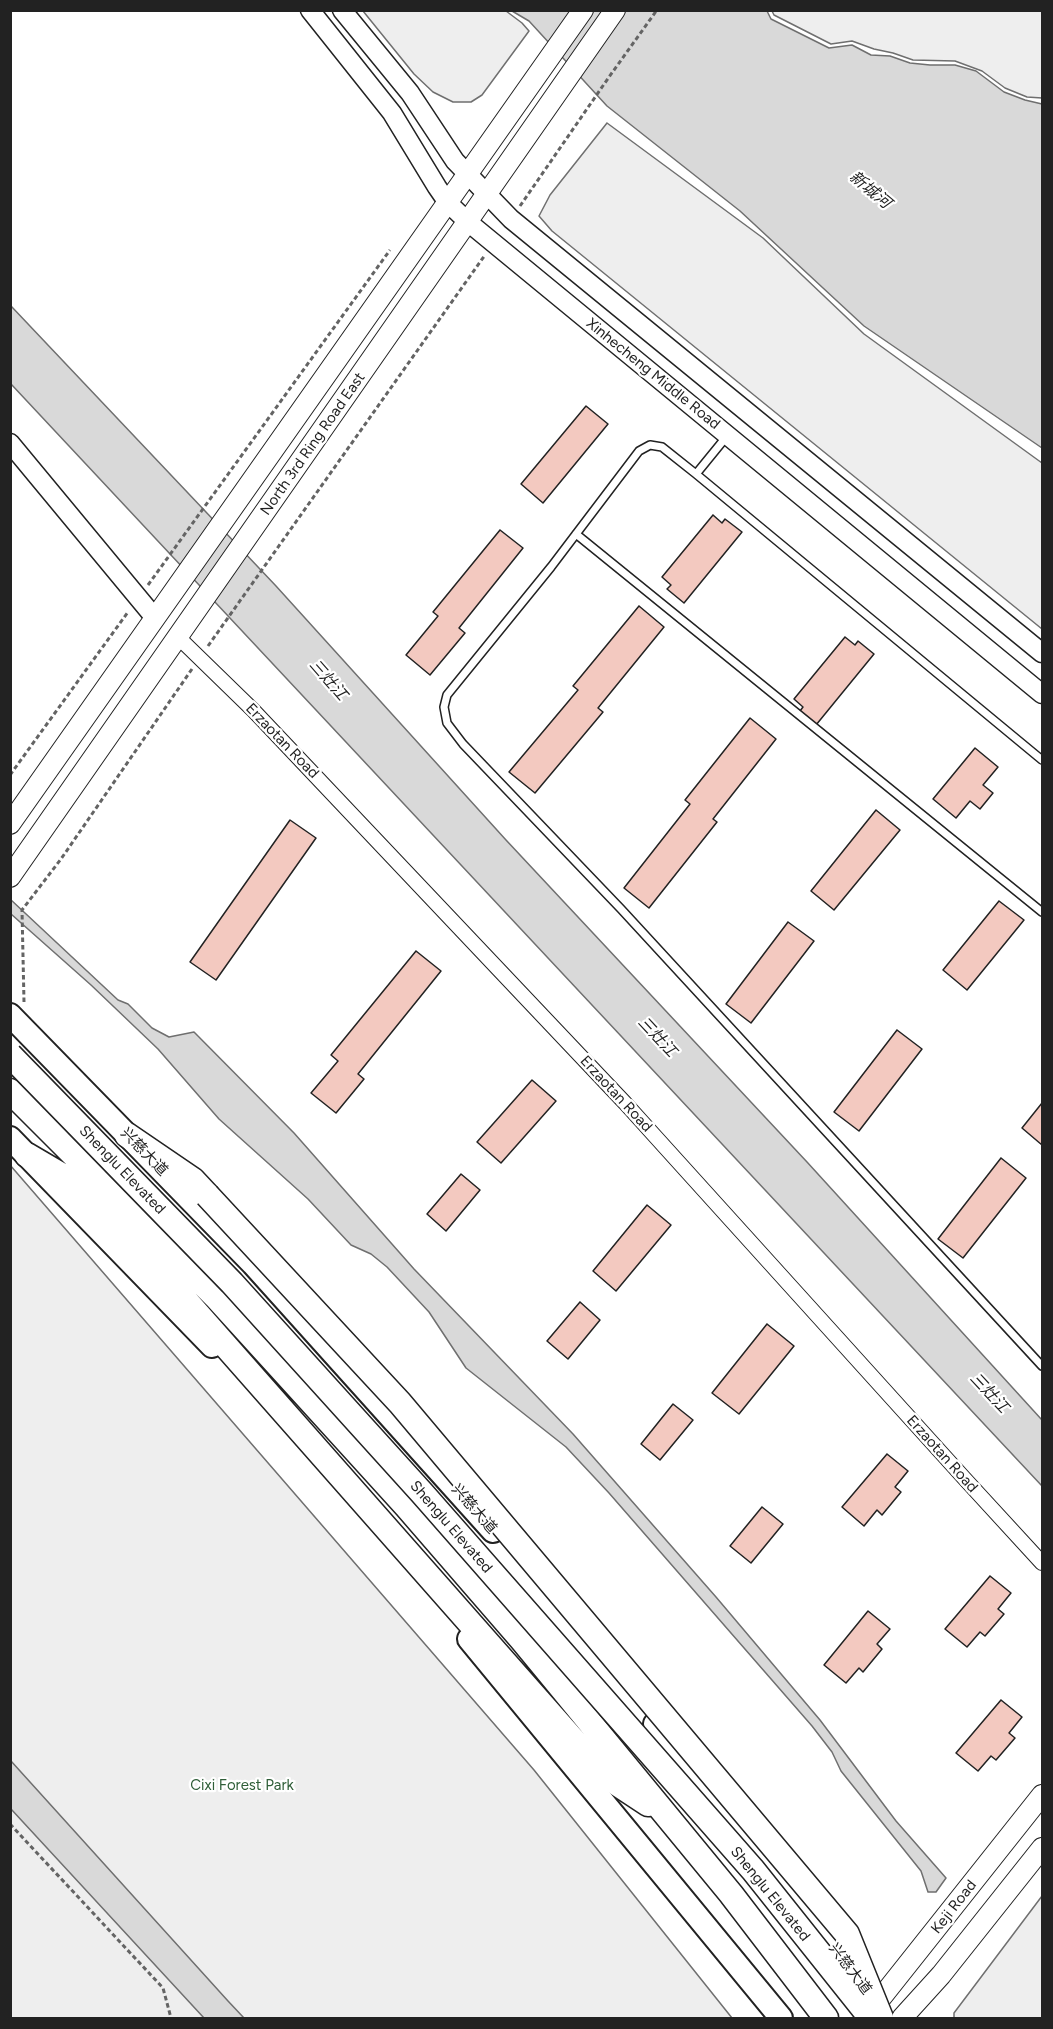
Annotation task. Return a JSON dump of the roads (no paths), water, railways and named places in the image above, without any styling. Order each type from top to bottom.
[{"type":"highway","name":"Shenglu Elevated","points":[[10,1055],[232,1283],[422,1493],[753,1870],[876,2015]]},
{"type":"highway","name":"Shenglu Elevated","points":[[10,1090],[216,1297],[398,1498],[522,1640],[669,1818],[731,1894],[826,2019]]},
{"type":"highway","points":[[127,1135],[193,1180],[400,1402],[847,1934],[876,2015]]},
{"type":"highway","points":[[19,1146],[90,1192],[604,1775],[669,1818]]},
{"type":"main road","name":"North 3rd Ring Road East","points":[[10,824],[583,10]]},
{"type":"main road","name":"North 3rd Ring Road East","points":[[10,877],[615,10]]},
{"type":"main road","name":"兴慈大道","points":[[18,1023],[253,1264],[443,1474],[552,1599],[769,1863],[876,2015]]},
{"type":"main road","points":[[19,1146],[329,1468],[781,2019]]},
{"type":"main road","name":"Keji Road","points":[[876,2015],[1042,1795]]},
{"type":"main road","points":[[902,2019],[941,1975],[1042,1848]]},
{"type":"street","name":"Xinhecheng Middle Road","points":[[310,10],[392,113],[448,203],[468,222],[1042,694]]},
{"type":"street","name":"Xinhecheng Middle Road","points":[[342,10],[410,93],[467,176],[511,219],[1042,653]]},
{"type":"street","points":[[10,443],[155,618]]},
{"type":"street","name":"Erzaotan Road","points":[[178,637],[200,657],[625,1103],[1042,1563]]},
{"type":"lane","points":[[696,474],[727,436]]},
{"type":"lane","points":[[1042,760],[696,474],[662,447],[650,445],[639,451],[576,534],[447,695],[444,707],[447,723],[463,744],[621,909],[1042,1366]]},
{"type":"lane","points":[[576,534],[1042,912]]},
{"type":"water","name":"新城河","points":[[512,11],[767,11],[771,19],[829,48],[852,45],[871,55],[890,56],[910,63],[955,65],[976,71],[1004,92],[1042,104],[1042,448],[864,326],[740,211],[607,106],[529,21]]},
{"type":"water","name":"三灶江","points":[[11,306],[276,586],[506,840],[807,1162],[1042,1420],[1042,1486],[11,384]]},
{"type":"water","points":[[10,899],[118,1000],[128,1004],[152,1028],[169,1037],[194,1032],[294,1133],[414,1269],[573,1434],[716,1597],[820,1720],[896,1821],[946,1878],[936,1892],[928,1892],[921,1871],[841,1771],[832,1752],[812,1726],[609,1493],[566,1447],[466,1368],[429,1312],[387,1267],[371,1254],[351,1245],[308,1199],[219,1119],[158,1049],[91,985],[11,914]]},
{"type":"water","points":[[11,1761],[244,2018],[204,2018],[11,1809]]},
{"type":"park label","name":"Cixi Forest Park","points":[[242,1786]]}]
